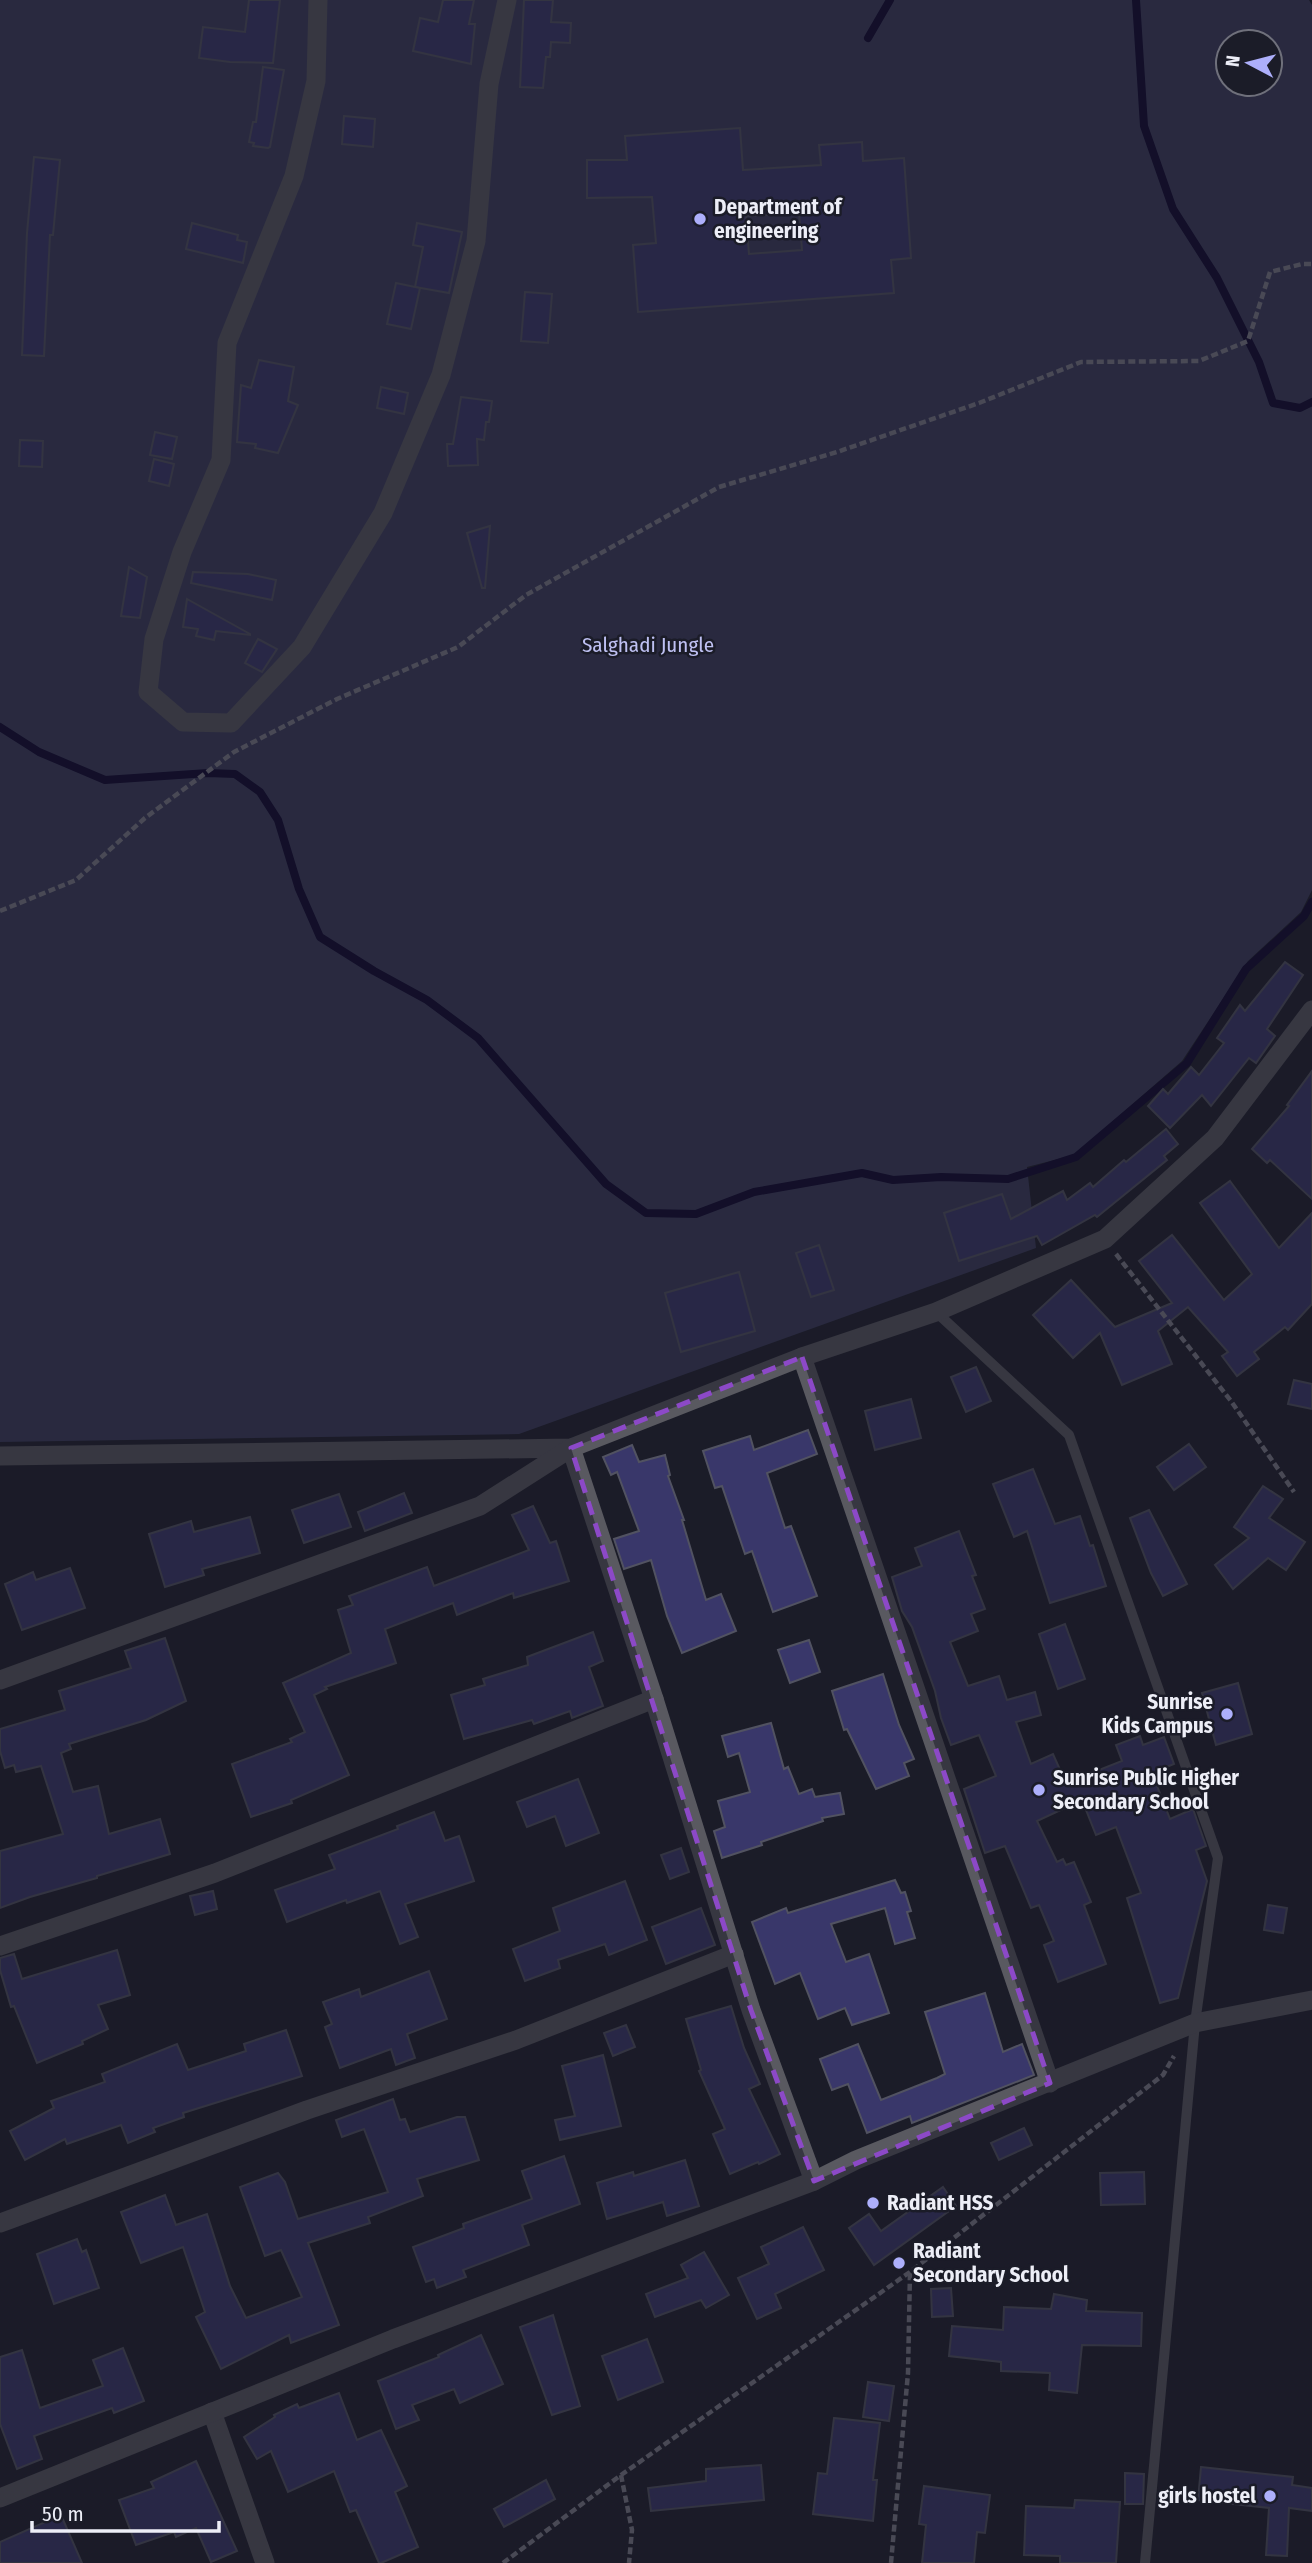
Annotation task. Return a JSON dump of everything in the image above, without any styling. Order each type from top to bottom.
[{"type":"street","points":[[318,0],[316,81],[294,176],[227,343],[221,460],[182,552],[154,639],[148,692],[183,722],[230,723],[302,647],[383,513],[441,375],[475,241],[489,84],[507,0]]},
{"type":"street","points":[[0,1680],[480,1506],[570,1448],[802,1357],[936,1312],[1105,1239],[1215,1138],[1312,1010]]},
{"type":"street","points":[[802,1357],[1050,2083]]},
{"type":"street","points":[[0,1456],[570,1448]]},
{"type":"street","points":[[570,1448],[654,1699],[751,2010],[814,2181]]},
{"type":"street","points":[[0,1946],[215,1872],[654,1699]]},
{"type":"street","points":[[0,2223],[307,2110],[516,2039],[734,1954]]},
{"type":"street","points":[[0,2498],[393,2339],[814,2181],[856,2160],[1195,2023],[1312,2000]]},
{"type":"street","points":[[212,2412],[265,2563]]},
{"type":"lane","points":[[936,1312],[1069,1435],[1218,1858],[1195,2023],[1145,2563]]},
{"type":"path","points":[[0,911],[76,880],[145,818],[234,752],[337,699],[458,647],[526,595],[719,487],[863,443],[979,403],[1081,362],[1199,361],[1248,341],[1270,272],[1312,264]]},
{"type":"path","points":[[1105,1239],[1231,1401],[1293,1492]]},
{"type":"path","points":[[503,2563],[621,2475],[910,2272],[1163,2075],[1175,2054]]},
{"type":"path","points":[[891,2563],[908,2373],[910,2272]]},
{"type":"path","points":[[621,2475],[632,2530],[629,2563]]},
{"type":"highlighted area","points":[[802,1357],[1050,2083],[814,2181],[751,2010],[571,1448]]},
{"type":"green space","name":"Salghadi Jungle","points":[[0,0],[1309,0],[1312,5],[1312,890],[1301,912],[1248,961],[1182,1061],[1074,1155],[1027,1167],[1036,1248],[519,1434],[0,1442]]},
{"type":"building","points":[[249,0],[280,0],[273,63],[199,58],[203,27],[245,32]]},
{"type":"building","points":[[443,0],[474,0],[469,24],[475,24],[471,64],[413,51],[420,18],[438,22]]},
{"type":"building","points":[[524,0],[553,0],[551,22],[571,23],[570,43],[551,42],[550,57],[546,57],[543,88],[520,87]]},
{"type":"building","points":[[263,67],[284,70],[268,148],[253,146],[254,143],[249,142],[253,122],[256,122]]},
{"type":"building","points":[[344,116],[375,119],[373,147],[342,144]]},
{"type":"building","name":"Department of engineering","points":[[740,128],[743,170],[821,165],[819,145],[862,142],[863,161],[904,158],[911,258],[891,260],[894,293],[638,312],[633,245],[656,243],[652,197],[587,198],[587,160],[627,160],[625,136]],"holes":[[[799,213],[802,250],[749,254],[746,216]]]},
{"type":"building","points":[[34,157],[60,160],[53,235],[50,235],[44,356],[22,355],[27,233]]},
{"type":"building","points":[[192,223],[238,235],[237,240],[247,242],[243,263],[186,249]]},
{"type":"building","points":[[417,223],[462,232],[449,293],[415,287],[423,247],[413,245]]},
{"type":"building","points":[[396,283],[420,288],[411,329],[387,324]]},
{"type":"building","points":[[525,292],[552,294],[548,343],[521,341]]},
{"type":"building","points":[[259,360],[294,367],[288,401],[298,405],[278,453],[255,448],[256,444],[237,442],[241,385],[251,388]]},
{"type":"building","points":[[381,387],[408,393],[404,414],[377,408]]},
{"type":"building","points":[[461,397],[492,401],[489,422],[486,422],[484,440],[477,439],[478,465],[448,466],[447,444],[453,444]]},
{"type":"building","points":[[155,432],[177,437],[172,459],[150,455]]},
{"type":"building","points":[[20,440],[43,441],[42,467],[19,466]]},
{"type":"building","points":[[154,459],[174,464],[169,486],[149,481]]},
{"type":"building","points":[[490,526],[485,588],[482,588],[467,533]]},
{"type":"building","points":[[129,567],[147,577],[140,618],[121,616]]},
{"type":"building","points":[[193,572],[248,574],[276,580],[272,600],[191,583]]},
{"type":"building","points":[[187,599],[250,635],[216,631],[214,640],[196,636],[198,629],[183,627]]},
{"type":"building","points":[[258,639],[277,649],[262,672],[245,663]]},
{"type":"building","points":[[1285,962],[1303,975],[1267,1029],[1275,1036],[1256,1063],[1249,1058],[1211,1106],[1202,1095],[1170,1128],[1148,1106],[1163,1089],[1168,1094],[1191,1067],[1199,1075],[1224,1043],[1217,1038],[1240,1005],[1245,1011]]},
{"type":"building","points":[[1312,1071],[1312,1199],[1270,1160],[1267,1163],[1252,1149],[1289,1106],[1287,1105]]},
{"type":"building","points":[[1166,1129],[1178,1144],[1164,1156],[1167,1160],[1097,1217],[1095,1215],[1042,1245],[1037,1236],[959,1261],[944,1213],[1002,1194],[1011,1219],[1063,1191],[1067,1200],[1090,1183],[1093,1187]]},
{"type":"building","points":[[1230,1181],[1279,1248],[1312,1213],[1312,1304],[1288,1330],[1285,1327],[1254,1352],[1259,1359],[1237,1376],[1222,1356],[1228,1352],[1188,1307],[1158,1331],[1172,1364],[1122,1385],[1100,1333],[1073,1358],[1033,1315],[1071,1280],[1115,1327],[1172,1303],[1139,1261],[1172,1235],[1224,1300],[1252,1274],[1200,1203]]},
{"type":"building","points":[[819,1245],[834,1290],[811,1297],[796,1253]]},
{"type":"building","points":[[739,1272],[755,1331],[681,1352],[665,1293]]},
{"type":"building","points":[[976,1367],[991,1401],[966,1412],[951,1377]]},
{"type":"building","points":[[1294,1380],[1312,1384],[1312,1409],[1288,1404]]},
{"type":"building","points":[[911,1399],[921,1438],[875,1450],[865,1411]]},
{"type":"building","points":[[808,1430],[817,1454],[767,1473],[785,1528],[791,1526],[817,1596],[773,1612],[752,1551],[745,1554],[722,1486],[715,1488],[703,1451],[750,1436],[754,1450]]},
{"type":"building","points":[[1189,1444],[1206,1467],[1174,1490],[1157,1467]]},
{"type":"building","points":[[632,1445],[639,1462],[665,1455],[670,1475],[668,1476],[684,1520],[706,1600],[721,1594],[736,1631],[682,1653],[667,1616],[651,1560],[624,1569],[614,1539],[639,1531],[617,1472],[611,1475],[603,1457]]},
{"type":"building","points":[[1033,1469],[1055,1524],[1080,1516],[1106,1586],[1050,1603],[1027,1531],[1014,1537],[993,1484]]},
{"type":"building","points":[[1263,1486],[1283,1499],[1269,1518],[1305,1542],[1286,1570],[1268,1558],[1233,1589],[1215,1565],[1249,1538],[1234,1527]]},
{"type":"building","points":[[404,1493],[412,1513],[365,1531],[358,1512]]},
{"type":"building","points":[[339,1494],[351,1527],[304,1543],[292,1510]]},
{"type":"building","points":[[533,1506],[550,1543],[556,1541],[569,1581],[514,1598],[513,1593],[457,1615],[453,1603],[385,1629],[396,1663],[325,1687],[327,1689],[314,1695],[349,1775],[291,1800],[292,1803],[251,1817],[232,1764],[292,1742],[290,1739],[305,1732],[283,1683],[351,1653],[338,1610],[353,1605],[349,1596],[427,1567],[434,1586],[529,1550],[512,1515]]},
{"type":"building","points":[[1149,1510],[1187,1584],[1163,1596],[1130,1518]]},
{"type":"building","points":[[250,1517],[260,1553],[202,1569],[204,1575],[165,1587],[149,1534],[191,1521],[194,1532]]},
{"type":"building","points":[[959,1531],[976,1575],[972,1576],[985,1609],[971,1614],[978,1631],[950,1642],[968,1686],[999,1676],[1007,1700],[1035,1692],[1041,1715],[1016,1722],[1031,1764],[1053,1754],[1066,1783],[1122,1761],[1116,1745],[1140,1736],[1143,1745],[1164,1737],[1174,1764],[1152,1773],[1170,1819],[1193,1809],[1206,1846],[1196,1850],[1207,1881],[1178,1998],[1160,2003],[1127,1898],[1141,1893],[1116,1827],[1096,1835],[1082,1800],[1037,1821],[1057,1862],[1063,1859],[1066,1865],[1074,1862],[1091,1902],[1084,1905],[1106,1964],[1058,1982],[1044,1945],[1054,1941],[1039,1905],[1031,1908],[1005,1846],[985,1853],[964,1789],[996,1776],[979,1735],[951,1745],[935,1691],[912,1627],[902,1611],[892,1577],[922,1566],[915,1548]]},
{"type":"building","points":[[70,1568],[85,1608],[22,1630],[5,1584],[33,1572],[36,1580]]},
{"type":"building","points":[[1065,1624],[1085,1679],[1058,1689],[1039,1634]]},
{"type":"building","points":[[593,1632],[603,1661],[589,1667],[603,1706],[572,1718],[570,1711],[534,1724],[532,1720],[464,1739],[451,1695],[485,1685],[483,1679],[528,1665],[527,1657]]},
{"type":"building","points":[[165,1638],[186,1701],[146,1720],[69,1744],[71,1749],[61,1753],[73,1792],[98,1786],[109,1834],[160,1819],[170,1854],[0,1908],[0,1851],[63,1834],[41,1766],[16,1772],[14,1765],[5,1768],[0,1751],[0,1729],[65,1710],[59,1691],[131,1668],[125,1651]]},
{"type":"building","points":[[809,1640],[820,1672],[790,1683],[778,1650]]},
{"type":"building","points":[[883,1674],[899,1725],[914,1759],[904,1763],[909,1776],[876,1789],[847,1729],[844,1730],[832,1691]]},
{"type":"building","name":"Sunrise Kids Campus","points":[[1238,1683],[1252,1734],[1216,1745],[1202,1693]]},
{"type":"building","points":[[771,1723],[784,1769],[788,1767],[799,1794],[812,1789],[815,1797],[840,1793],[844,1814],[822,1818],[823,1821],[722,1858],[714,1831],[725,1827],[718,1801],[750,1792],[739,1753],[728,1757],[722,1736]]},
{"type":"building","points":[[578,1779],[599,1833],[566,1846],[555,1816],[527,1827],[517,1802]]},
{"type":"building","points":[[434,1812],[445,1841],[459,1836],[474,1881],[405,1904],[418,1937],[400,1944],[380,1891],[347,1903],[346,1900],[287,1922],[275,1890],[335,1869],[329,1855]]},
{"type":"building","points":[[681,1848],[689,1872],[670,1879],[661,1855]]},
{"type":"building","points":[[895,1880],[901,1893],[905,1892],[911,1911],[907,1912],[915,1938],[895,1944],[885,1908],[831,1924],[846,1962],[869,1954],[889,2013],[852,2025],[845,2008],[818,2019],[800,1973],[775,1984],[752,1922],[786,1908],[788,1913]]},
{"type":"building","points":[[625,1881],[647,1940],[609,1955],[605,1944],[558,1960],[560,1968],[525,1981],[513,1949],[560,1931],[553,1908]]},
{"type":"building","points":[[213,1891],[217,1909],[195,1915],[190,1896]]},
{"type":"building","points":[[1268,1905],[1287,1908],[1283,1933],[1264,1930]]},
{"type":"building","points":[[701,1908],[715,1945],[666,1964],[652,1927]]},
{"type":"building","points":[[117,1950],[130,1995],[98,2005],[108,2029],[82,2041],[83,2044],[37,2063],[14,2006],[11,2007],[0,1970],[0,1958],[14,1954],[22,1979]]},
{"type":"building","points":[[429,1971],[447,2019],[407,2034],[415,2058],[396,2065],[391,2049],[340,2068],[325,2027],[332,2024],[323,2002],[359,1989],[361,1997]]},
{"type":"building","points":[[985,1993],[1003,2052],[1022,2044],[1034,2075],[912,2123],[910,2116],[867,2133],[848,2084],[832,2090],[820,2059],[858,2044],[881,2100],[937,2078],[945,2074],[925,2012]]},
{"type":"building","points":[[731,2006],[744,2048],[760,2084],[749,2089],[780,2154],[730,2174],[713,2134],[725,2129],[699,2071],[701,2070],[686,2019]]},
{"type":"building","points":[[626,2025],[635,2047],[613,2056],[604,2033]]},
{"type":"building","points":[[286,2030],[302,2076],[183,2113],[184,2117],[153,2128],[155,2132],[128,2143],[121,2125],[67,2144],[65,2139],[25,2160],[10,2131],[54,2108],[51,2101],[105,2082],[102,2074],[177,2044],[188,2070],[246,2051],[244,2044]]},
{"type":"building","points":[[603,2055],[621,2126],[560,2140],[555,2120],[575,2116],[562,2066]]},
{"type":"building","points":[[393,2099],[400,2120],[405,2119],[410,2132],[457,2117],[465,2117],[479,2160],[417,2179],[423,2196],[368,2217],[370,2223],[308,2243],[339,2325],[291,2343],[289,2335],[221,2369],[196,2317],[205,2312],[183,2247],[141,2263],[121,2212],[165,2195],[176,2225],[207,2214],[230,2286],[246,2318],[302,2297],[281,2250],[265,2256],[240,2187],[278,2173],[285,2182],[298,2219],[388,2192],[364,2129],[342,2137],[336,2120]]},
{"type":"building","points":[[1024,2128],[1032,2145],[999,2160],[991,2143]]},
{"type":"building","points":[[564,2156],[580,2204],[522,2225],[529,2245],[463,2270],[466,2277],[437,2288],[434,2279],[426,2282],[413,2247],[464,2228],[463,2224],[532,2199],[522,2171]]},
{"type":"building","points":[[685,2160],[699,2206],[667,2216],[663,2202],[607,2219],[597,2183],[633,2172],[634,2176]]},
{"type":"building","points":[[1144,2172],[1145,2204],[1101,2205],[1100,2173]]},
{"type":"building","points":[[943,2187],[956,2206],[874,2265],[849,2228],[869,2214],[881,2231]]},
{"type":"building","points":[[803,2227],[824,2270],[775,2294],[781,2308],[757,2319],[738,2278],[769,2264],[761,2247]]},
{"type":"building","points":[[77,2239],[82,2252],[86,2250],[99,2288],[54,2304],[37,2254]]},
{"type":"building","points":[[704,2252],[729,2295],[706,2308],[701,2300],[655,2317],[646,2294],[688,2278],[681,2265]]},
{"type":"building","points":[[951,2288],[953,2316],[932,2317],[931,2289]]},
{"type":"building","points":[[1054,2294],[1087,2300],[1086,2311],[1142,2313],[1141,2346],[1082,2345],[1077,2393],[1049,2390],[1050,2373],[1001,2371],[1001,2362],[949,2356],[952,2326],[1003,2330],[1004,2307],[1051,2309]]},
{"type":"building","points":[[553,2315],[580,2406],[552,2415],[520,2327]]},
{"type":"building","points":[[481,2335],[503,2384],[460,2403],[454,2389],[412,2405],[419,2420],[396,2429],[378,2381],[439,2357],[438,2355]]},
{"type":"building","points":[[647,2339],[663,2382],[618,2400],[602,2356]]},
{"type":"building","points":[[123,2348],[144,2401],[114,2413],[112,2408],[34,2436],[42,2459],[17,2469],[0,2424],[0,2357],[22,2350],[40,2408],[103,2386],[93,2360]]},
{"type":"building","points":[[868,2382],[894,2386],[889,2421],[863,2417]]},
{"type":"building","points":[[339,2393],[357,2440],[381,2430],[407,2486],[395,2492],[418,2547],[381,2563],[356,2510],[350,2512],[334,2471],[288,2492],[271,2451],[257,2459],[244,2437],[275,2417],[274,2415],[297,2404],[299,2408]]},
{"type":"building","points":[[834,2418],[880,2423],[873,2480],[877,2480],[873,2521],[813,2514],[818,2473],[827,2474]]},
{"type":"building","points":[[196,2461],[237,2551],[211,2562],[196,2528],[176,2537],[174,2532],[136,2545],[119,2500],[154,2488],[151,2482]]},
{"type":"building","points":[[761,2465],[764,2500],[651,2511],[648,2488],[706,2481],[706,2469]]},
{"type":"building","points":[[1201,2467],[1293,2477],[1292,2485],[1312,2488],[1312,2511],[1289,2508],[1287,2556],[1266,2555],[1269,2508],[1198,2500]]},
{"type":"building","points":[[1125,2473],[1144,2474],[1143,2504],[1125,2504]]},
{"type":"building","points":[[546,2480],[555,2499],[504,2527],[494,2509]]},
{"type":"building","points":[[924,2486],[990,2495],[985,2533],[977,2532],[974,2563],[922,2563],[926,2525],[919,2524]]},
{"type":"building","points":[[1075,2500],[1120,2502],[1116,2563],[1060,2563],[1060,2556],[1024,2555],[1026,2506],[1074,2508]]},
{"type":"building","points":[[61,2515],[82,2563],[0,2563],[0,2542]]},
{"type":"waterway","points":[[868,38],[890,0]]},
{"type":"waterway","points":[[1136,0],[1144,126],[1173,209],[1217,278],[1259,362],[1273,403],[1300,408],[1312,402]]},
{"type":"waterway","points":[[0,727],[39,752],[105,780],[208,773],[235,774],[260,792],[278,820],[299,889],[320,937],[427,1000],[478,1038],[606,1184],[646,1213],[696,1214],[754,1192],[862,1173],[893,1180],[941,1177],[1008,1179],[1076,1157],[1187,1063],[1246,969],[1304,916],[1312,902]]},
{"type":"place","name":"Department of engineering","points":[[700,219]]},
{"type":"place","name":"Sunrise Kids Campus","points":[[1227,1714]]},
{"type":"place","name":"Sunrise Public Higher Secondary School","points":[[1039,1790]]},
{"type":"place","name":"Radiant HSS","points":[[873,2203]]},
{"type":"place","name":"Radiant Secondary School","points":[[899,2263]]},
{"type":"place","name":"girls hostel","points":[[1270,2496]]}]
